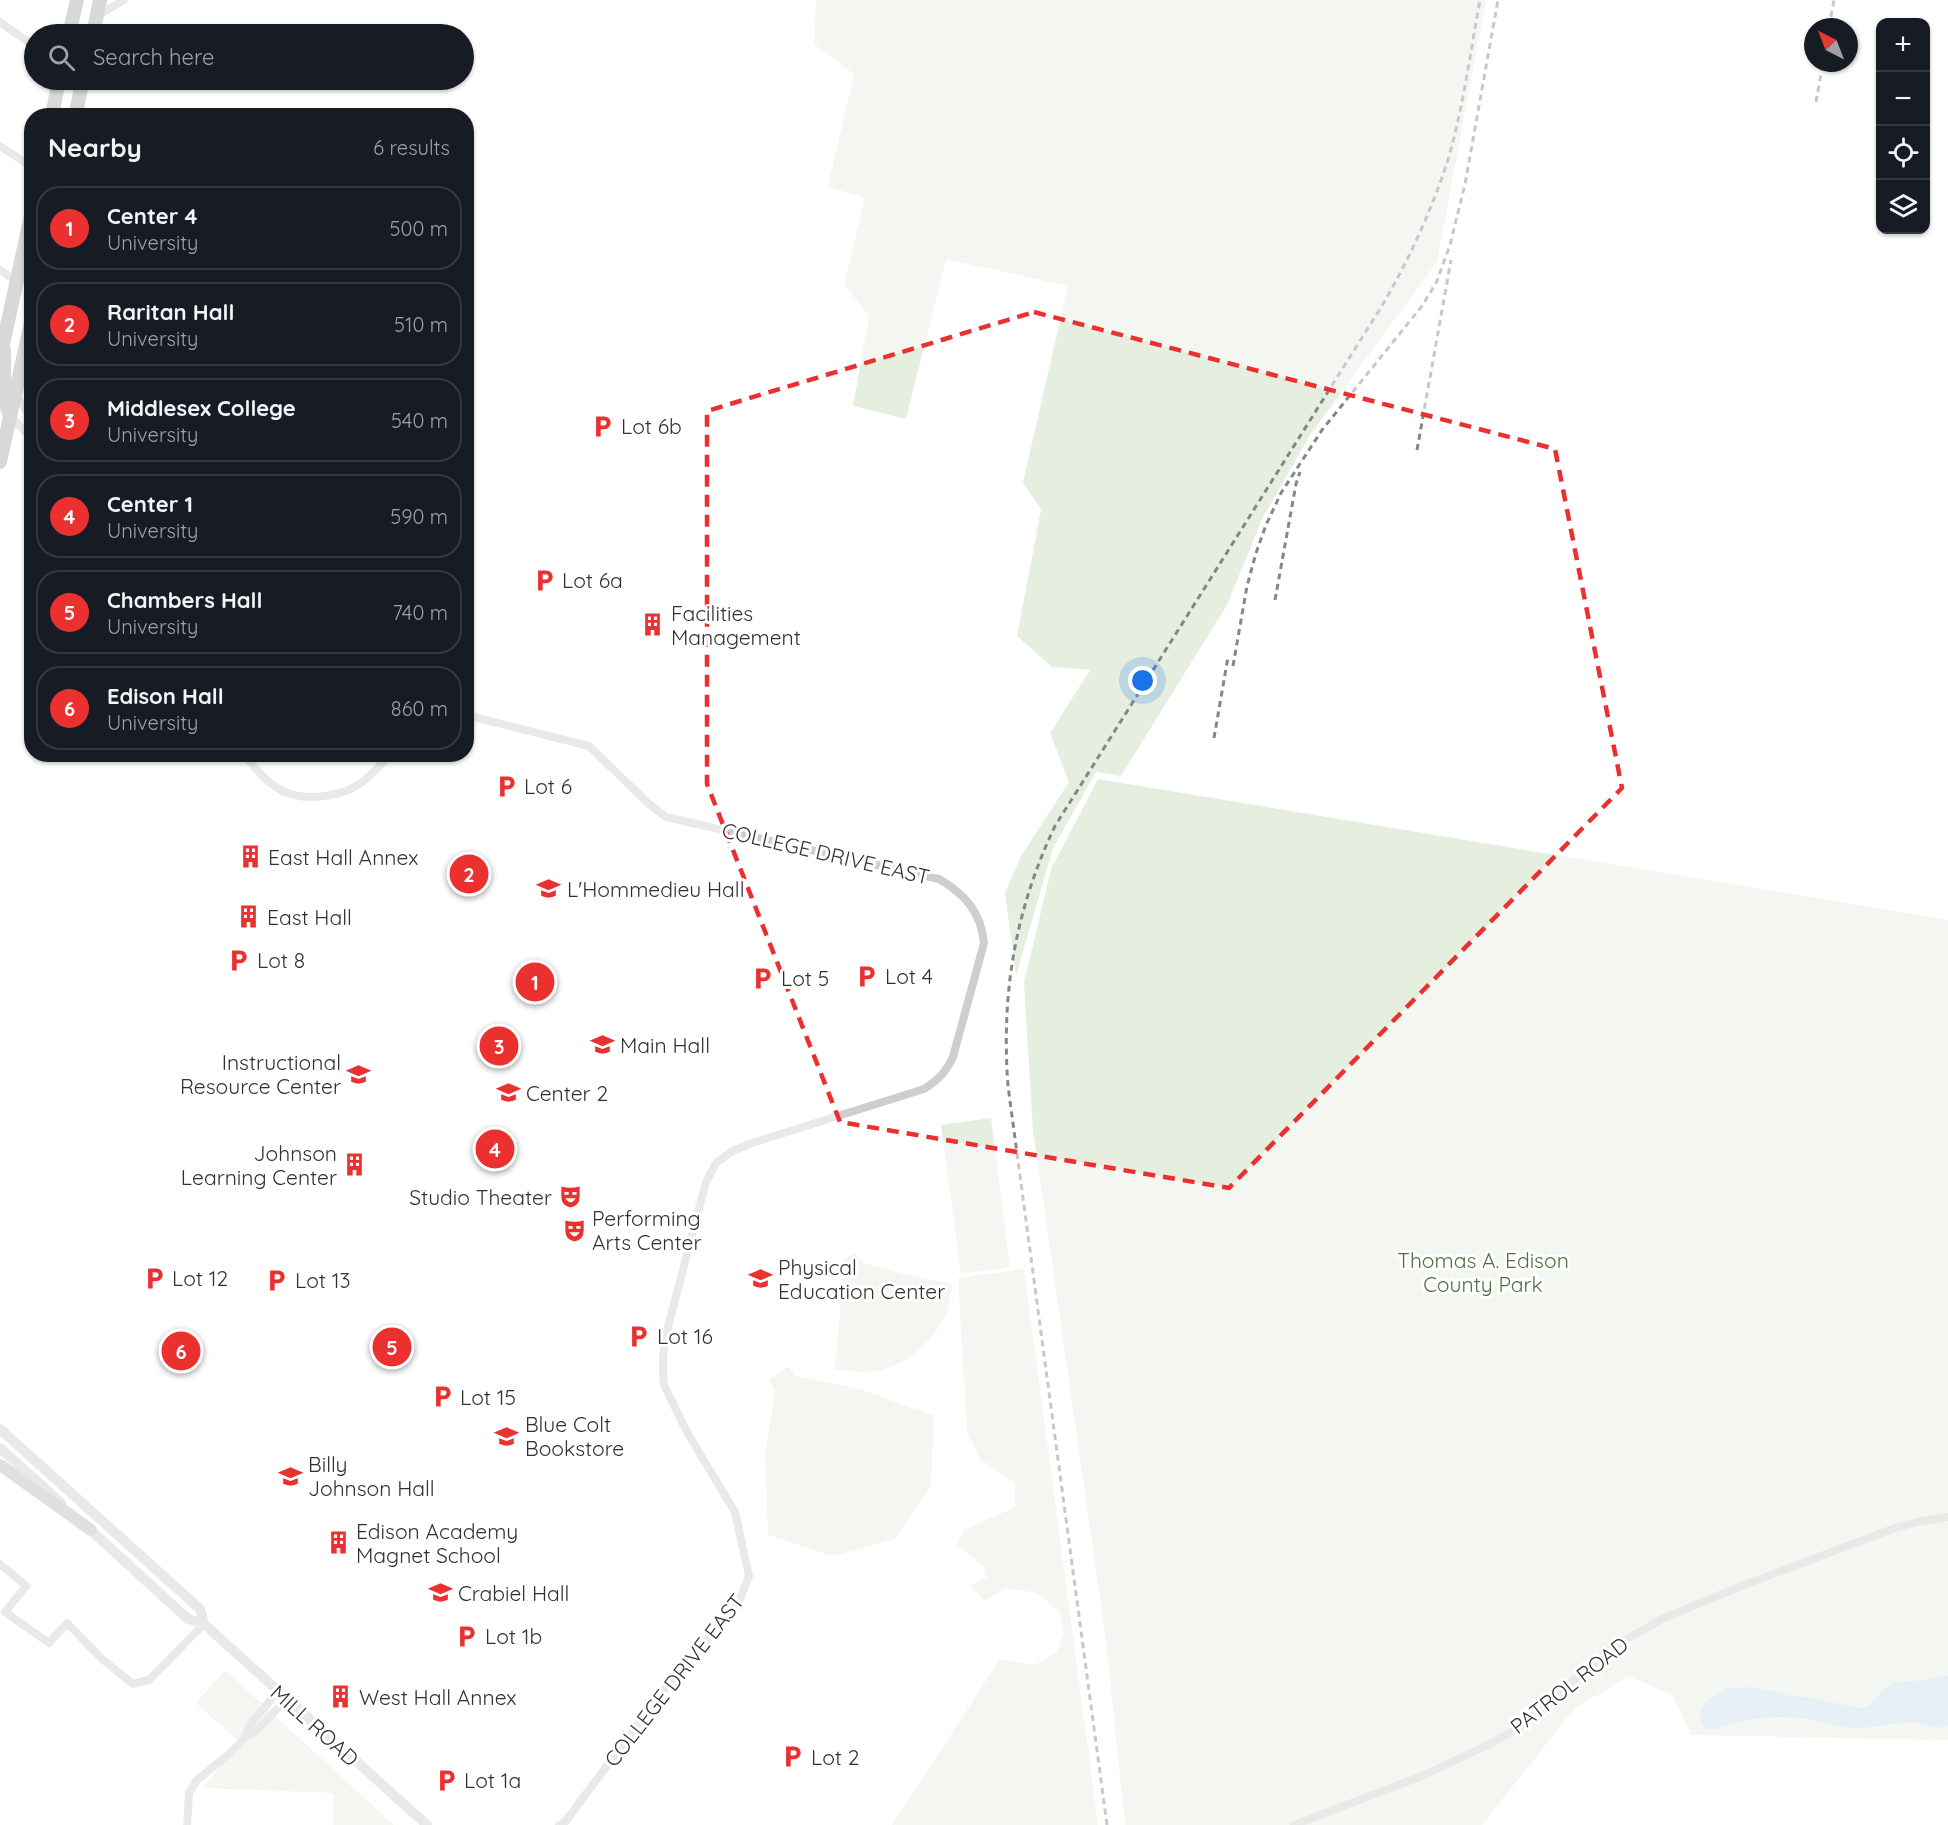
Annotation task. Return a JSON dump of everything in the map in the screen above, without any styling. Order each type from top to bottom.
[{"type":"main road","points":[[71,24],[77,0]]},
{"type":"main road","points":[[95,24],[100,0]]},
{"type":"main road","points":[[54,108],[57,90]]},
{"type":"main road","points":[[77,108],[81,90]]},
{"type":"main road","points":[[0,358],[24,246]]},
{"type":"main road","points":[[4,342],[4,399],[10,417]]},
{"type":"main road","points":[[0,462],[24,354]]},
{"type":"main road","points":[[0,1465],[91,1530]]},
{"type":"street","points":[[96,16],[124,0]]},
{"type":"street","points":[[0,22],[24,39]]},
{"type":"street","points":[[0,146],[24,162]]},
{"type":"street","points":[[0,270],[16,281]]},
{"type":"street","points":[[15,395],[24,407]]},
{"type":"street","points":[[10,417],[24,431]]},
{"type":"street","name":"COLLEGE DRIVE EAST","points":[[474,717],[589,746],[666,817],[939,879],[955,888],[967,900],[982,928],[984,943],[953,1057],[948,1068],[938,1080],[924,1089],[749,1144],[731,1152],[716,1163],[706,1182],[668,1327],[663,1356],[664,1385],[688,1434],[735,1512],[749,1576],[738,1604],[668,1684],[563,1824]]},
{"type":"street","points":[[250,762],[256,771],[279,790],[289,794],[314,797],[341,793],[357,786],[382,762]]},
{"type":"street","name":"MILL ROAD","points":[[0,1429],[200,1608],[204,1624]]},
{"type":"street","name":"MILL ROAD","points":[[0,1448],[188,1619],[204,1624],[286,1700],[428,1825]]},
{"type":"street","name":"PATROL ROAD","points":[[1294,1825],[1422,1776],[1492,1743],[1521,1726],[1611,1648],[1664,1618],[1895,1528],[1948,1517]]},
{"type":"street","points":[[0,1564],[26,1586],[5,1612],[49,1643],[67,1623],[102,1659],[133,1684],[149,1680],[204,1624]]},
{"type":"street","points":[[244,1738],[249,1726],[278,1692]]},
{"type":"street","points":[[187,1825],[189,1793],[197,1780],[229,1754],[244,1738],[256,1731],[286,1700]]},
{"type":"highlighted area","points":[[1034,312],[1555,449],[1622,788],[1229,1188],[840,1122],[707,784],[707,411]]},
{"type":"green space","points":[[816,0],[1486,0],[1437,262],[1310,435],[1262,519],[1227,605],[1121,776],[1096,772],[1053,848],[1016,976],[1005,893],[1021,856],[1069,782],[1050,733],[1090,670],[1052,667],[1017,636],[1041,510],[1023,482],[1068,286],[946,259],[906,419],[853,406],[869,316],[844,284],[865,198],[828,187],[854,74],[814,44]]},
{"type":"green space","name":"Thomas A. Edison County Park","points":[[1098,779],[1948,920],[1948,1676],[1894,1682],[1869,1706],[1859,1708],[1750,1687],[1710,1730],[1744,1721],[1767,1718],[1802,1719],[1864,1728],[1918,1723],[1933,1728],[1948,1725],[1948,1740],[1691,1735],[1673,1696],[1630,1676],[1575,1708],[1482,1825],[1125,1825],[1106,1641],[1033,1130],[1024,983],[1051,869]]},
{"type":"green space","points":[[991,1118],[1010,1267],[961,1274],[941,1125]]},
{"type":"green space","points":[[855,1252],[862,1262],[952,1284],[944,1318],[931,1338],[903,1361],[882,1370],[864,1372],[835,1369],[843,1276],[836,1265]]},
{"type":"green space","points":[[1024,1269],[1098,1825],[892,1825],[1000,1659],[1034,1665],[1057,1652],[1064,1633],[1060,1612],[1037,1593],[1006,1588],[985,1601],[970,1586],[987,1577],[983,1566],[957,1545],[964,1530],[1015,1507],[1015,1483],[980,1459],[967,1432],[958,1278]]},
{"type":"green space","points":[[788,1366],[795,1376],[860,1389],[934,1416],[931,1486],[895,1539],[832,1556],[768,1535],[765,1452],[775,1391],[769,1380]]},
{"type":"green space","points":[[225,1670],[394,1825],[333,1825],[333,1793],[203,1788],[239,1742],[196,1703]]},
{"type":"water","points":[[1948,1676],[1948,1725],[1938,1728],[1913,1723],[1854,1728],[1781,1717],[1733,1723],[1710,1730],[1701,1725],[1702,1707],[1709,1699],[1728,1688],[1750,1687],[1859,1708],[1869,1706],[1884,1688],[1894,1682]]},
{"type":"railway","points":[[1107,1825],[1008,1086],[1007,1018],[1014,953],[1030,889],[1055,826],[1380,309],[1418,238],[1453,143],[1480,0]]},
{"type":"railway","points":[[1233,666],[1247,586],[1256,553],[1281,493],[1322,430],[1422,306],[1437,281],[1450,245],[1465,184],[1498,0]]},
{"type":"railway","points":[[1831,18],[1834,0]]},
{"type":"railway","points":[[1816,102],[1821,72]]},
{"type":"railway","points":[[1417,450],[1451,260]]},
{"type":"railway","points":[[1275,600],[1300,472]]},
{"type":"railway","points":[[1214,738],[1228,657]]},
{"type":"place","name":"Lot 6b","points":[[603,426]]},
{"type":"place","name":"Lot 6a","points":[[544,580]]},
{"type":"place","name":"Facilities Management","points":[[653,625]]},
{"type":"place","name":"Lot 6","points":[[506,786]]},
{"type":"place","name":"East Hall Annex","points":[[250,857]]},
{"type":"place","name":"Raritan Hall","points":[[469,874]]},
{"type":"place","name":"L'Hommedieu Hall","points":[[549,889]]},
{"type":"place","name":"East Hall","points":[[249,917]]},
{"type":"place","name":"Lot 8","points":[[239,960]]},
{"type":"place","name":"Lot 4","points":[[867,976]]},
{"type":"place","name":"Lot 5","points":[[763,978]]},
{"type":"place","name":"Center 4","points":[[535,982]]},
{"type":"place","name":"Main Hall","points":[[602,1045]]},
{"type":"place","name":"Middlesex College","points":[[499,1046]]},
{"type":"place","name":"Instructional Resource Center","points":[[359,1074]]},
{"type":"place","name":"Center 2","points":[[508,1093]]},
{"type":"place","name":"Center 1","points":[[495,1149]]},
{"type":"place","name":"Johnson Learning Center","points":[[355,1165]]},
{"type":"place","name":"Studio Theater","points":[[570,1197]]},
{"type":"place","name":"Performing Arts Center","points":[[574,1230]]},
{"type":"place","name":"Lot 12","points":[[154,1278]]},
{"type":"place","name":"Physical Education Center","points":[[760,1279]]},
{"type":"place","name":"Lot 13","points":[[277,1280]]},
{"type":"place","name":"Lot 16","points":[[639,1336]]},
{"type":"place","name":"Chambers Hall","points":[[392,1347]]},
{"type":"place","name":"Edison Hall","points":[[181,1351]]},
{"type":"place","name":"Lot 15","points":[[442,1397]]},
{"type":"place","name":"Blue Colt Bookstore","points":[[507,1436]]},
{"type":"place","name":"Billy Johnson Hall","points":[[290,1476]]},
{"type":"place","name":"Edison Academy Magnet School","points":[[338,1543]]},
{"type":"place","name":"Crabiel Hall","points":[[440,1593]]},
{"type":"place","name":"Lot 1b","points":[[467,1636]]},
{"type":"place","name":"West Hall Annex","points":[[341,1697]]},
{"type":"place","name":"Lot 2","points":[[793,1757]]},
{"type":"place","name":"Lot 1a","points":[[446,1780]]}]
